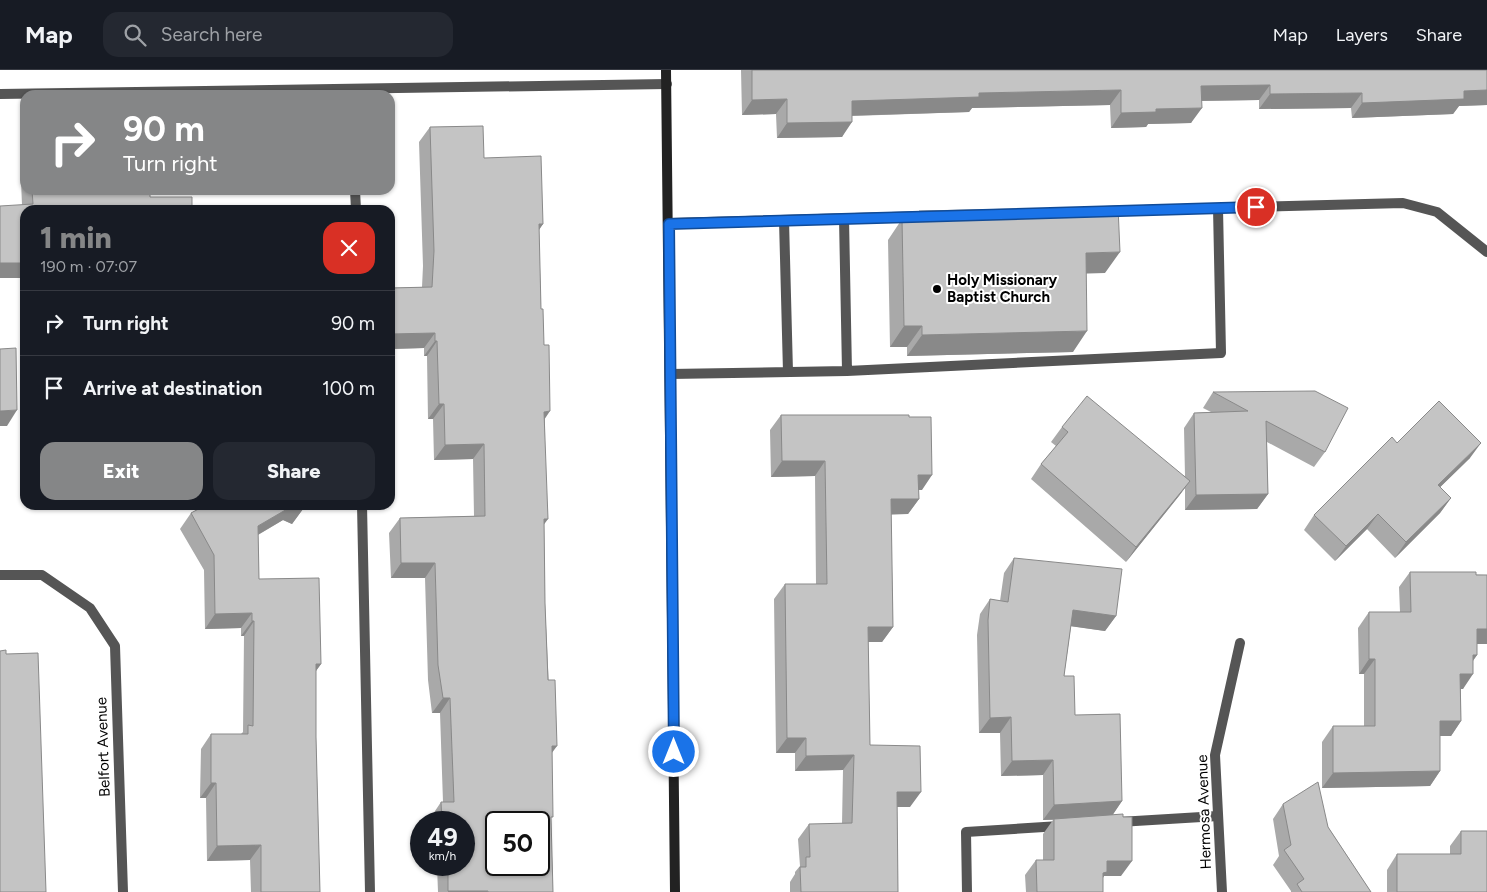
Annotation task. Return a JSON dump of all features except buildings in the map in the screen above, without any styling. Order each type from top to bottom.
[{"type":"main road","points":[[666,70],[675,892]]},
{"type":"street","points":[[395,91],[667,84]]},
{"type":"street","points":[[0,94],[20,94]]},
{"type":"street","points":[[1092,212],[1403,203],[1437,212],[1487,252]]},
{"type":"street","points":[[670,374],[846,371],[1221,352],[1218,208]]},
{"type":"street","points":[[669,224],[937,216]]},
{"type":"street","points":[[844,218],[846,371]]},
{"type":"street","points":[[784,220],[788,372]]},
{"type":"street","points":[[362,510],[370,892]]},
{"type":"street","name":"Belfort Avenue","points":[[0,575],[42,575],[90,608],[116,646],[122,892]]},
{"type":"street","name":"Hermosa Avenue","points":[[1222,892],[1215,755],[1240,643]]},
{"type":"street","points":[[1112,822],[1218,816]]},
{"type":"street","points":[[968,892],[966,832],[1073,825]]},
{"type":"place","name":"Holy Missionary Baptist Church","points":[[937,289]]},
{"type":"route","points":[[674,752],[669,224],[1256,207]]}]
